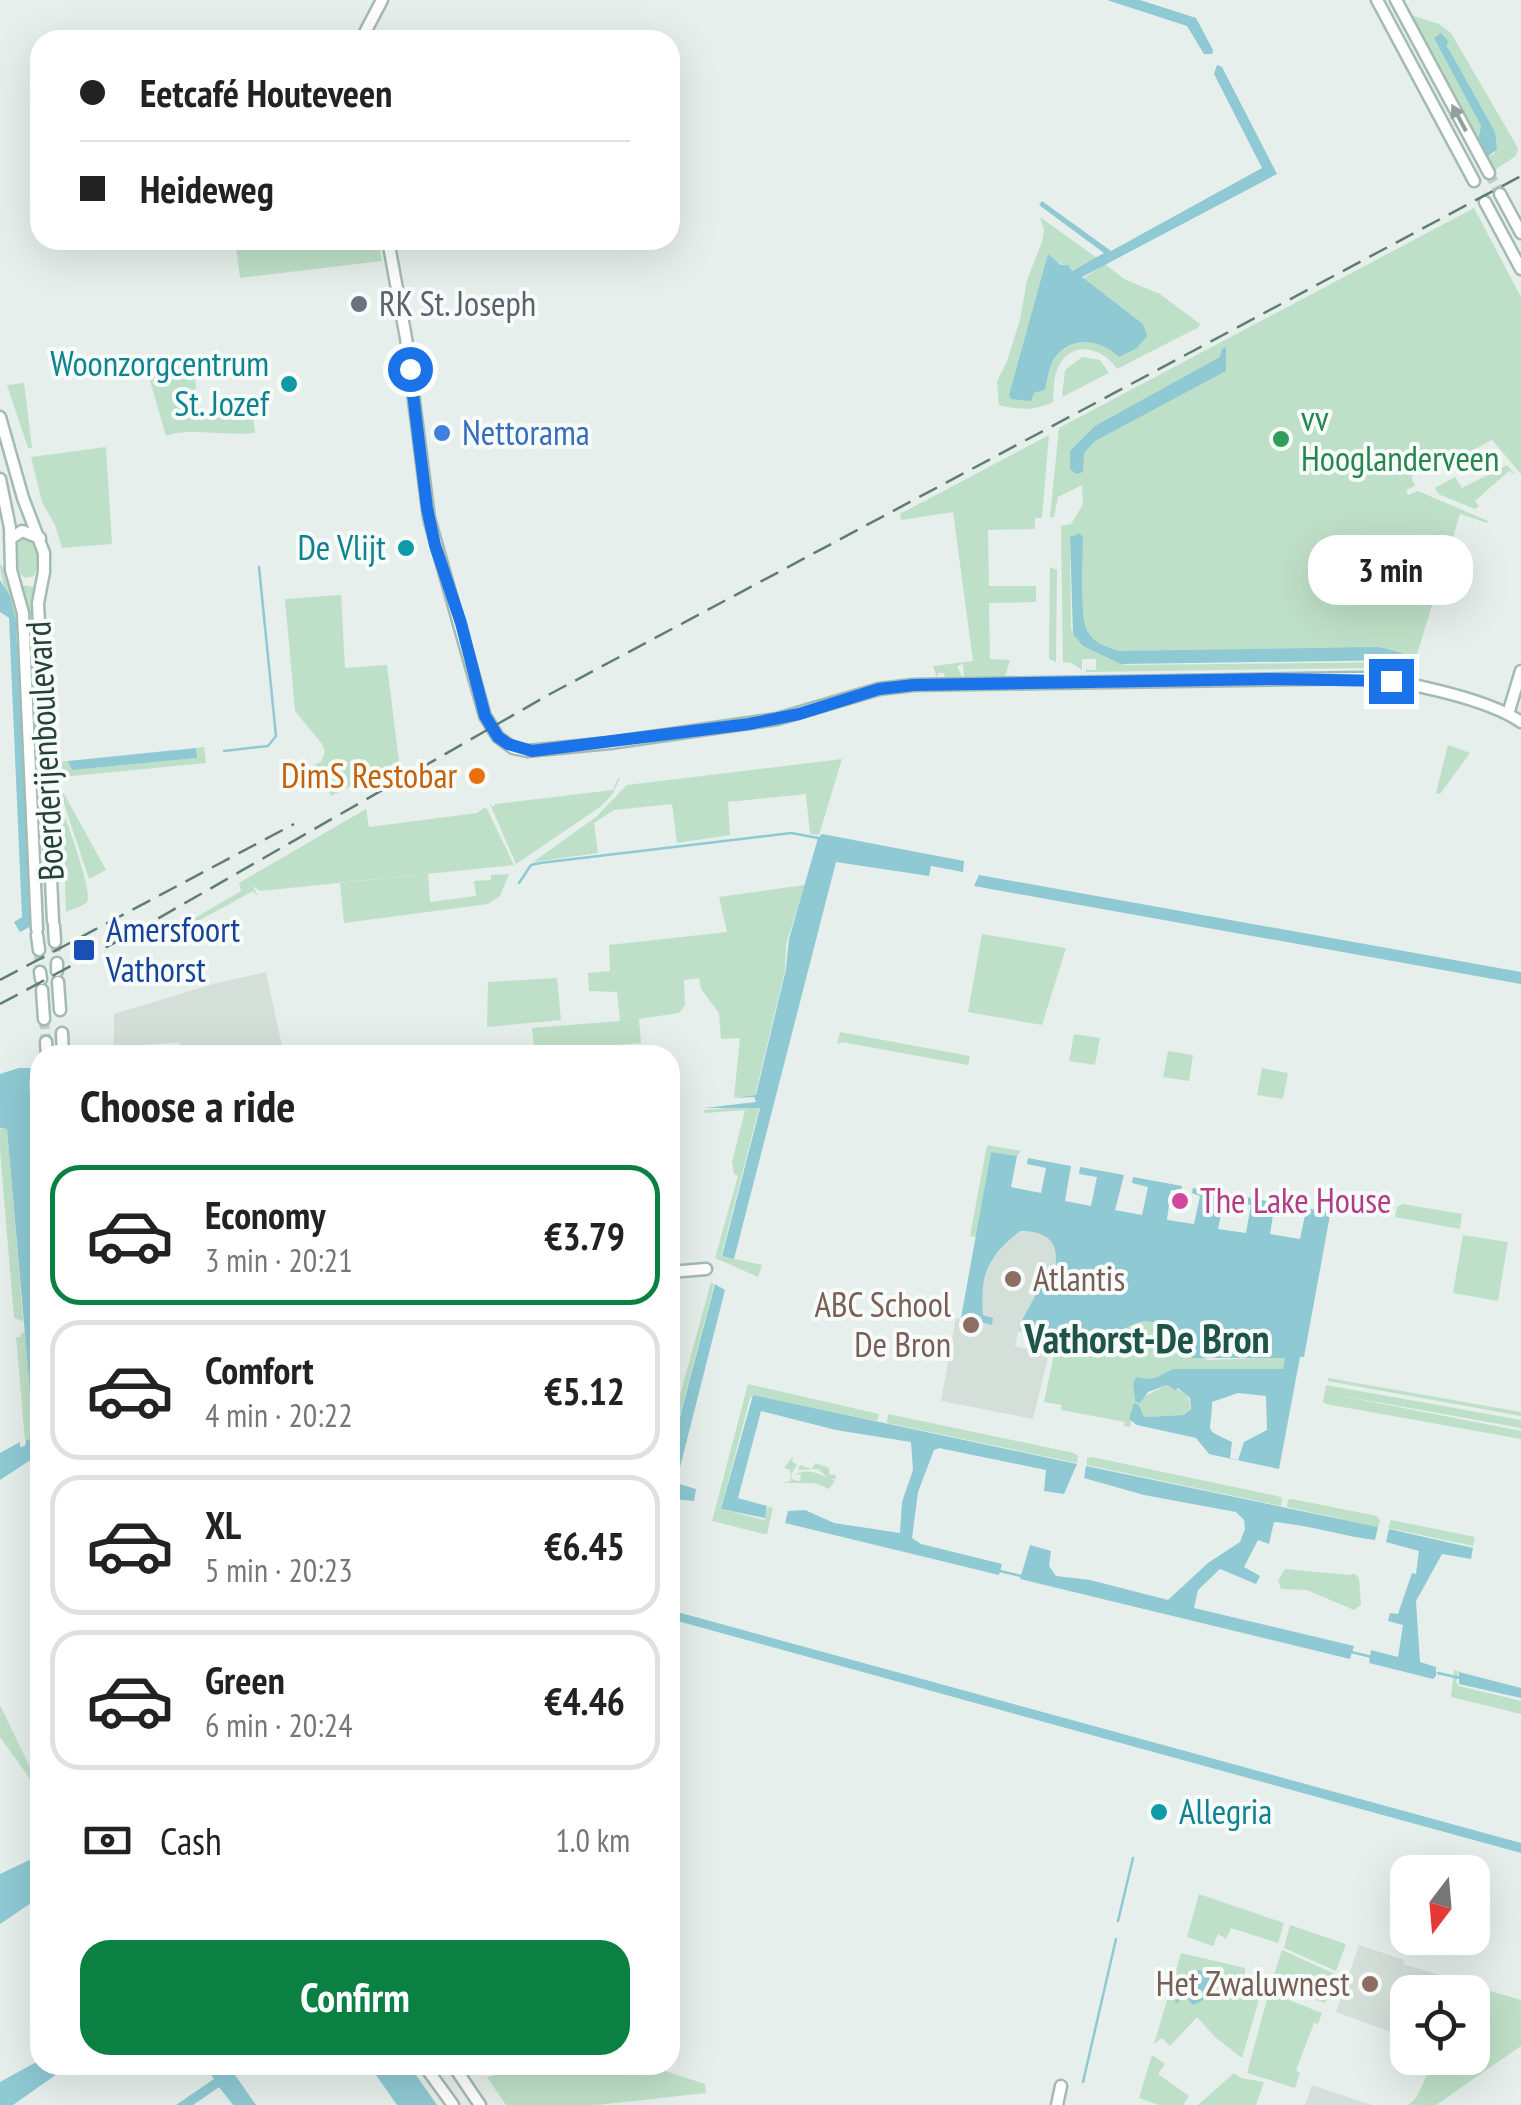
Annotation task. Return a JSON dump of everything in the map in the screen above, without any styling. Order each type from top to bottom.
[{"type":"main road","points":[[366,30],[382,0]]},
{"type":"main road","points":[[1377,0],[1474,181]]},
{"type":"main road","points":[[1396,0],[1489,173]]},
{"type":"main road","points":[[1500,194],[1521,234]]},
{"type":"main road","points":[[1485,202],[1521,269]]},
{"type":"main road","points":[[390,250],[406,338],[428,518],[489,724],[508,744],[532,751],[777,719],[895,686],[1270,679],[1391,681],[1508,714],[1521,722]]},
{"type":"main road","name":"Boerderijenboulevard","points":[[0,417],[45,561],[38,604],[55,942]]},
{"type":"main road","name":"Boerderijenboulevard","points":[[0,479],[9,520],[10,570],[22,613],[39,950]]},
{"type":"main road","points":[[10,539],[22,530],[40,538]]},
{"type":"main road","name":"Boerderijenboulevard","points":[[10,570],[25,584],[42,581]]},
{"type":"main road","points":[[1508,714],[1521,671]]},
{"type":"main road","points":[[57,972],[60,1010]]},
{"type":"main road","points":[[41,980],[44,1019]]},
{"type":"main road","points":[[62,1033],[63,1045]]},
{"type":"main road","points":[[680,1271],[706,1270]]},
{"type":"main road","points":[[431,2075],[452,2105]]},
{"type":"main road","points":[[459,2075],[480,2105]]},
{"type":"main road","points":[[1057,2105],[1061,2086]]},
{"type":"shaded area","points":[[266,972],[282,1045],[114,1045],[114,1014]]},
{"type":"shaded area","name":"ABC School De Bron","points":[[1020,1231],[1041,1232],[1052,1241],[1057,1255],[1055,1268],[1037,1283],[1015,1346],[1049,1354],[1033,1419],[941,1401],[956,1318],[992,1325],[993,1318],[983,1316],[981,1286],[987,1264]]},
{"type":"shaded area","points":[[1359,1945],[1439,1975],[1390,1975],[1390,2032],[1336,2012]]},
{"type":"shaded area","points":[[1312,2085],[1372,2105],[1305,2105]]},
{"type":"green space","points":[[1408,14],[1439,24],[1451,33],[1514,141],[1516,156],[1493,171],[1485,159],[1495,153],[1448,40],[1440,46],[1481,126],[1477,145]]},
{"type":"green space","name":"vv Hooglanderveen","points":[[1474,208],[1521,297],[1521,474],[1492,440],[1446,465],[1443,460],[1411,477],[1415,486],[1406,490],[1408,495],[1418,491],[1488,521],[1460,514],[1414,675],[1365,668],[1086,672],[1087,663],[1087,670],[1096,670],[1096,659],[1082,659],[1082,670],[1063,662],[1061,526],[1071,524],[1083,504],[1082,485],[1058,497],[1054,517],[1050,517],[1059,428]],"holes":[[[1070,538],[1085,622],[1087,633],[1073,634],[1071,628]],[[1111,659],[1404,660],[1126,665]]]},
{"type":"green space","points":[[1040,217],[1097,258],[1071,271],[1048,255],[1011,399],[1045,390],[1056,357],[1069,346],[1086,342],[1112,350],[1143,324],[1082,279],[1105,264],[1124,279],[1160,294],[1199,327],[1117,369],[1095,351],[1070,353],[1056,372],[1053,402],[1026,409],[999,405],[997,382],[1007,361],[1027,280],[1042,242]]},
{"type":"green space","points":[[236,250],[380,250],[382,261],[240,278]]},
{"type":"green space","points":[[1082,357],[1100,360],[1109,373],[1062,397],[1065,370]]},
{"type":"green space","points":[[194,365],[198,411],[252,406],[255,433],[184,432],[166,436],[147,370]]},
{"type":"green space","points":[[24,383],[32,448],[28,448],[7,385]]},
{"type":"green space","points":[[1049,435],[1042,518],[1035,518],[1035,529],[988,530],[989,586],[1036,586],[1036,602],[989,603],[990,659],[1010,660],[1005,677],[964,678],[963,664],[957,666],[962,677],[945,678],[944,673],[938,673],[937,678],[933,666],[973,661],[953,512],[901,520],[900,514]]},
{"type":"green space","points":[[106,447],[112,544],[62,548],[42,502],[31,457]]},
{"type":"green space","points":[[1507,465],[1516,475],[1509,471],[1475,501],[1479,506],[1475,509],[1438,494],[1435,488],[1455,477],[1462,488]]},
{"type":"green space","points":[[26,536],[33,540],[41,559],[34,576],[26,578],[18,571],[14,556],[17,541]]},
{"type":"green space","points":[[0,564],[6,570],[20,610],[33,918],[29,916],[18,625]]},
{"type":"green space","points":[[1050,567],[1057,570],[1056,662],[1049,659]]},
{"type":"green space","points":[[19,585],[36,587],[46,811],[35,812]]},
{"type":"green space","points":[[341,595],[345,668],[387,665],[399,761],[331,796],[315,764],[321,762],[325,752],[322,744],[295,711],[285,599]]},
{"type":"green space","points":[[1448,745],[1470,753],[1440,794],[1436,793]]},
{"type":"green space","points":[[204,747],[206,763],[62,777],[62,762],[68,761],[72,770],[196,758],[196,748]]},
{"type":"green space","points":[[842,759],[819,835],[810,834],[806,794],[728,802],[730,835],[677,843],[672,804],[614,810],[594,823],[598,853],[533,862],[596,817],[627,785]]},
{"type":"green space","points":[[618,778],[612,795],[600,807],[516,864],[490,804],[494,807],[613,790]]},
{"type":"green space","points":[[62,790],[106,870],[89,879],[62,798]]},
{"type":"green space","points":[[62,807],[88,895],[86,903],[66,912]]},
{"type":"green space","points":[[486,807],[514,865],[260,891],[253,886],[258,896],[253,891],[191,925],[196,935],[189,927],[180,931],[183,925],[241,891],[239,883],[366,809],[369,827],[477,813]]},
{"type":"green space","points":[[428,874],[430,902],[476,896],[474,881],[509,874],[500,896],[488,904],[344,923],[340,883]]},
{"type":"green space","points":[[805,885],[786,944],[785,970],[755,1096],[734,1097],[740,1038],[721,1039],[719,1013],[701,989],[699,978],[684,980],[685,1005],[679,1013],[639,1019],[641,1043],[534,1045],[532,1028],[620,1021],[617,992],[589,991],[588,973],[610,971],[609,945],[727,932],[719,897]]},
{"type":"green space","points":[[982,934],[1066,948],[1042,1025],[968,1012]]},
{"type":"green space","points":[[557,978],[561,1020],[487,1027],[488,982]]},
{"type":"green space","points":[[840,1032],[970,1056],[968,1065],[837,1044]]},
{"type":"green space","points":[[1074,1034],[1100,1038],[1095,1065],[1069,1061]]},
{"type":"green space","points":[[1168,1051],[1193,1055],[1189,1081],[1163,1077]]},
{"type":"green space","points":[[1262,1068],[1288,1073],[1283,1099],[1257,1095]]},
{"type":"green space","points":[[759,1108],[721,1256],[762,1265],[758,1277],[715,1258],[738,1176],[732,1162],[745,1110],[704,1110]]},
{"type":"green space","points":[[7,1128],[23,1321],[14,1318],[0,1150],[0,1129]]},
{"type":"green space","points":[[987,1145],[1021,1151],[1017,1156],[991,1152],[976,1237],[970,1236]]},
{"type":"green space","points":[[1403,1204],[1462,1214],[1460,1229],[1395,1217],[1397,1207]]},
{"type":"green space","points":[[1463,1235],[1508,1242],[1498,1301],[1453,1293]]},
{"type":"green space","points":[[711,1282],[711,1297],[680,1415],[680,1395]]},
{"type":"green space","points":[[1146,1319],[1182,1334],[1190,1354],[1209,1360],[1286,1357],[1286,1366],[1174,1369],[1163,1377],[1133,1384],[1135,1401],[1167,1385],[1185,1394],[1190,1407],[1185,1415],[1144,1417],[1139,1405],[1133,1409],[1130,1427],[1124,1426],[1125,1422],[1061,1410],[1062,1405],[1044,1402],[1057,1339],[1018,1331],[1020,1324],[1055,1333],[1068,1327],[1115,1334]]},
{"type":"green space","points":[[25,1333],[30,1391],[30,1438],[25,1440],[16,1337]]},
{"type":"green space","points":[[1328,1381],[1521,1412],[1521,1416]]},
{"type":"green space","points":[[748,1384],[879,1414],[877,1421],[753,1395],[750,1398],[721,1509],[764,1520],[768,1507],[773,1508],[767,1534],[712,1521]]},
{"type":"green space","points":[[1326,1385],[1521,1420],[1521,1428],[1332,1394],[1521,1431],[1521,1439],[1326,1404]]},
{"type":"green space","points":[[888,1414],[1074,1453],[1077,1463],[887,1423]]},
{"type":"green space","points":[[793,1456],[797,1465],[791,1475],[793,1480],[800,1481],[801,1474],[795,1475],[807,1472],[828,1478],[818,1469],[798,1470],[800,1465],[812,1469],[815,1463],[829,1468],[829,1474],[836,1475],[831,1479],[835,1481],[829,1489],[815,1483],[782,1483],[791,1481],[790,1470],[784,1468]]},
{"type":"green space","points":[[1087,1458],[1277,1496],[1282,1498],[1281,1506],[1087,1465]]},
{"type":"green space","points":[[1292,1499],[1377,1516],[1380,1521],[1378,1527],[1287,1507]]},
{"type":"green space","points":[[1391,1520],[1475,1537],[1473,1546],[1388,1528]]},
{"type":"green space","points":[[1285,1569],[1354,1573],[1359,1578],[1361,1605],[1354,1610],[1307,1590],[1281,1589],[1278,1581]]},
{"type":"green space","points":[[1454,1670],[1459,1671],[1459,1686],[1521,1701],[1521,1714],[1451,1697]]},
{"type":"green space","points":[[0,1705],[30,1767],[30,1779],[0,1737]]},
{"type":"green space","points":[[1199,1894],[1284,1923],[1278,1943],[1231,1928],[1226,1939],[1218,1934],[1213,1946],[1187,1937]]},
{"type":"green space","points":[[1290,1925],[1346,1944],[1336,1971],[1284,1948]]},
{"type":"green space","points":[[1282,1950],[1335,1974],[1325,2003],[1271,1984]]},
{"type":"green space","points":[[1181,1953],[1245,1968],[1245,1979],[1262,1989],[1242,2058],[1197,2017],[1170,2046],[1162,2038],[1154,2044]]},
{"type":"green space","points":[[1490,1991],[1521,2000],[1521,2046],[1490,2068]]},
{"type":"green space","points":[[1269,1992],[1322,2013],[1318,2024],[1314,2023],[1296,2070],[1300,2073],[1295,2088],[1247,2073]]},
{"type":"green space","points":[[1152,2055],[1165,2064],[1158,2074],[1189,2096],[1183,2105],[1159,2105],[1139,2098]]},
{"type":"green space","points":[[1234,2073],[1264,2082],[1256,2105],[1198,2105]]},
{"type":"green space","points":[[678,2075],[705,2084],[706,2093],[597,2105],[506,2105],[487,2077]]},
{"type":"green space","points":[[1427,2075],[1479,2075],[1436,2105],[1408,2105],[1416,2098]]},
{"type":"water","points":[[1107,0],[1140,0],[1196,18],[1212,54],[1204,54],[1187,26]]},
{"type":"water","points":[[1441,33],[1495,132],[1497,149],[1485,159],[1477,145],[1481,126],[1434,38]]},
{"type":"water","points":[[1217,65],[1222,67],[1277,174],[1082,277],[1143,324],[1147,336],[1137,348],[1119,357],[1095,343],[1068,346],[1054,359],[1045,390],[1034,393],[1031,401],[1011,399],[1048,254],[1072,271],[1104,253],[1039,205],[1042,201],[1111,251],[1262,168],[1214,74]]},
{"type":"water","points":[[1226,347],[1226,371],[1095,441],[1084,453],[1083,472],[1076,474],[1070,469],[1070,451],[1095,426],[1220,357]]},
{"type":"water","points":[[1080,533],[1086,628],[1107,647],[1119,651],[1378,647],[1402,653],[1404,660],[1121,664],[1083,646],[1073,634],[1070,537]]},
{"type":"water","points":[[0,580],[10,596],[18,628],[29,915],[33,925],[20,932],[14,922],[22,917],[9,618],[0,612]]},
{"type":"water","points":[[196,748],[197,758],[72,770],[68,761]]},
{"type":"water","points":[[822,834],[964,861],[963,872],[931,866],[929,876],[836,862],[734,1259],[722,1256],[760,1108],[704,1108],[756,1102],[754,1097],[732,1098],[756,1095],[786,969],[789,939]]},
{"type":"water","points":[[979,875],[1521,972],[1521,984],[974,886]]},
{"type":"water","points":[[30,1068],[30,1391],[7,1129],[0,1128],[0,1074]]},
{"type":"water","points":[[991,1152],[1017,1156],[1011,1187],[1041,1193],[1046,1168],[1027,1164],[1028,1158],[1071,1166],[1065,1201],[1091,1206],[1097,1177],[1079,1174],[1080,1167],[1124,1175],[1115,1210],[1142,1215],[1148,1187],[1132,1183],[1133,1177],[1182,1186],[1181,1191],[1171,1190],[1167,1220],[1194,1224],[1200,1196],[1192,1193],[1193,1188],[1225,1194],[1218,1229],[1246,1233],[1251,1205],[1235,1202],[1236,1195],[1283,1204],[1282,1210],[1274,1209],[1270,1234],[1300,1239],[1305,1215],[1294,1212],[1295,1206],[1330,1215],[1279,1469],[1209,1454],[1196,1438],[1137,1425],[1129,1419],[1134,1403],[1144,1417],[1184,1415],[1191,1409],[1190,1398],[1167,1385],[1148,1392],[1140,1403],[1135,1401],[1136,1377],[1153,1378],[1174,1369],[1283,1369],[1285,1358],[1192,1358],[1182,1334],[1146,1321],[1113,1335],[1094,1328],[1093,1332],[1068,1327],[1056,1333],[1020,1324],[1035,1296],[1037,1283],[1055,1268],[1053,1244],[1044,1236],[1020,1231],[988,1267],[983,1315],[993,1318],[992,1325],[961,1318]],"holes":[[[1238,1393],[1266,1396],[1267,1430],[1244,1442],[1238,1460],[1230,1458],[1232,1442],[1210,1429],[1212,1402]]]},
{"type":"water","points":[[715,1284],[725,1290],[680,1467],[680,1417]]},
{"type":"water","points":[[753,1395],[1077,1464],[1064,1494],[1044,1491],[1046,1470],[934,1450],[918,1492],[912,1538],[921,1544],[1002,1564],[999,1575],[785,1523],[788,1511],[805,1510],[834,1523],[900,1533],[902,1502],[913,1470],[911,1442],[836,1430],[761,1411],[738,1498],[767,1506],[765,1518],[721,1509]]},
{"type":"water","points":[[30,1438],[30,1461],[0,1480],[0,1453],[20,1442],[20,1447],[25,1446]]},
{"type":"water","points":[[1086,1466],[1378,1527],[1375,1540],[1274,1522],[1269,1544],[1258,1540],[1244,1567],[1260,1576],[1256,1584],[1220,1569],[1198,1590],[1194,1608],[1354,1646],[1350,1659],[1020,1579],[1030,1545],[1051,1551],[1049,1566],[1056,1576],[1090,1580],[1168,1600],[1208,1563],[1240,1542],[1244,1520],[1236,1512],[1144,1495],[1084,1478]]},
{"type":"water","points":[[680,1484],[696,1489],[694,1501],[680,1500]]},
{"type":"water","points":[[1389,1529],[1473,1548],[1471,1559],[1442,1554],[1416,1601],[1420,1662],[1436,1667],[1433,1679],[1369,1663],[1371,1650],[1398,1657],[1403,1625],[1388,1621],[1390,1613],[1398,1614],[1412,1573],[1416,1574],[1419,1551],[1386,1542]]},
{"type":"water","points":[[680,1613],[1521,1843],[1521,1853],[680,1622]]},
{"type":"water","points":[[1459,1672],[1521,1688],[1521,1698],[1459,1684]]},
{"type":"water","points":[[30,1860],[30,1904],[0,1924],[0,1874]]},
{"type":"water","points":[[1199,1970],[1208,1975],[1211,1987],[1207,1998],[1193,2005],[1184,1995],[1187,1988],[1183,1979],[1187,1973]]},
{"type":"water","points":[[30,2066],[30,2075],[56,2075],[13,2105],[0,2105],[0,2082]]},
{"type":"water","points":[[211,2075],[235,2075],[256,2105],[233,2105],[219,2087],[193,2105],[176,2105],[214,2079]]},
{"type":"water","points":[[376,2075],[416,2075],[437,2105],[397,2105]]},
{"type":"waterway","points":[[224,751],[268,746],[276,736],[259,567]]},
{"type":"waterway","points":[[519,883],[531,865],[540,863],[791,833],[818,838]]},
{"type":"waterway","points":[[1000,1571],[1021,1576]]},
{"type":"waterway","points":[[1351,1652],[1372,1657]]},
{"type":"waterway","points":[[1438,1673],[1460,1678]]},
{"type":"waterway","points":[[1118,1921],[1133,1858]]},
{"type":"waterway","points":[[1083,2082],[1116,1939]]},
{"type":"waterway","points":[[1176,2002],[1184,1995]]},
{"type":"tunnel","points":[[1489,173],[1500,194]]},
{"type":"tunnel","points":[[55,942],[57,963]]},
{"type":"tunnel","points":[[39,950],[40,972]]},
{"type":"tunnel","points":[[44,1019],[46,1042]]},
{"type":"railway","points":[[0,1004],[138,930],[550,694],[1521,176]]},
{"type":"railway","points":[[0,980],[294,824]]},
{"type":"place","name":"RK St. Joseph","points":[[359,304]]},
{"type":"place","name":"Woonzorgcentrum St. Jozef","points":[[289,384]]},
{"type":"place","name":"Nettorama","points":[[442,433]]},
{"type":"place","name":"vv Hooglanderveen","points":[[1281,439]]},
{"type":"place","name":"De Vlijt","points":[[406,548]]},
{"type":"place","name":"DimS Restobar","points":[[477,776]]},
{"type":"place","name":"Amersfoort Vathorst","points":[[84,950]]},
{"type":"place","name":"The Lake House","points":[[1180,1201]]},
{"type":"place","name":"Atlantis","points":[[1013,1279]]},
{"type":"place","name":"ABC School De Bron","points":[[971,1325]]},
{"type":"place","name":"Allegria","points":[[1159,1812]]},
{"type":"place","name":"Het Zwaluwnest","points":[[1370,1984]]},
{"type":"district","name":"Vathorst-De Bron","points":[[1147,1339]]},
{"type":"route","points":[[410,369],[435,545],[461,623],[485,716],[498,737],[518,750],[610,743],[777,719],[879,689],[914,685],[1364,678],[1391,681]]}]
